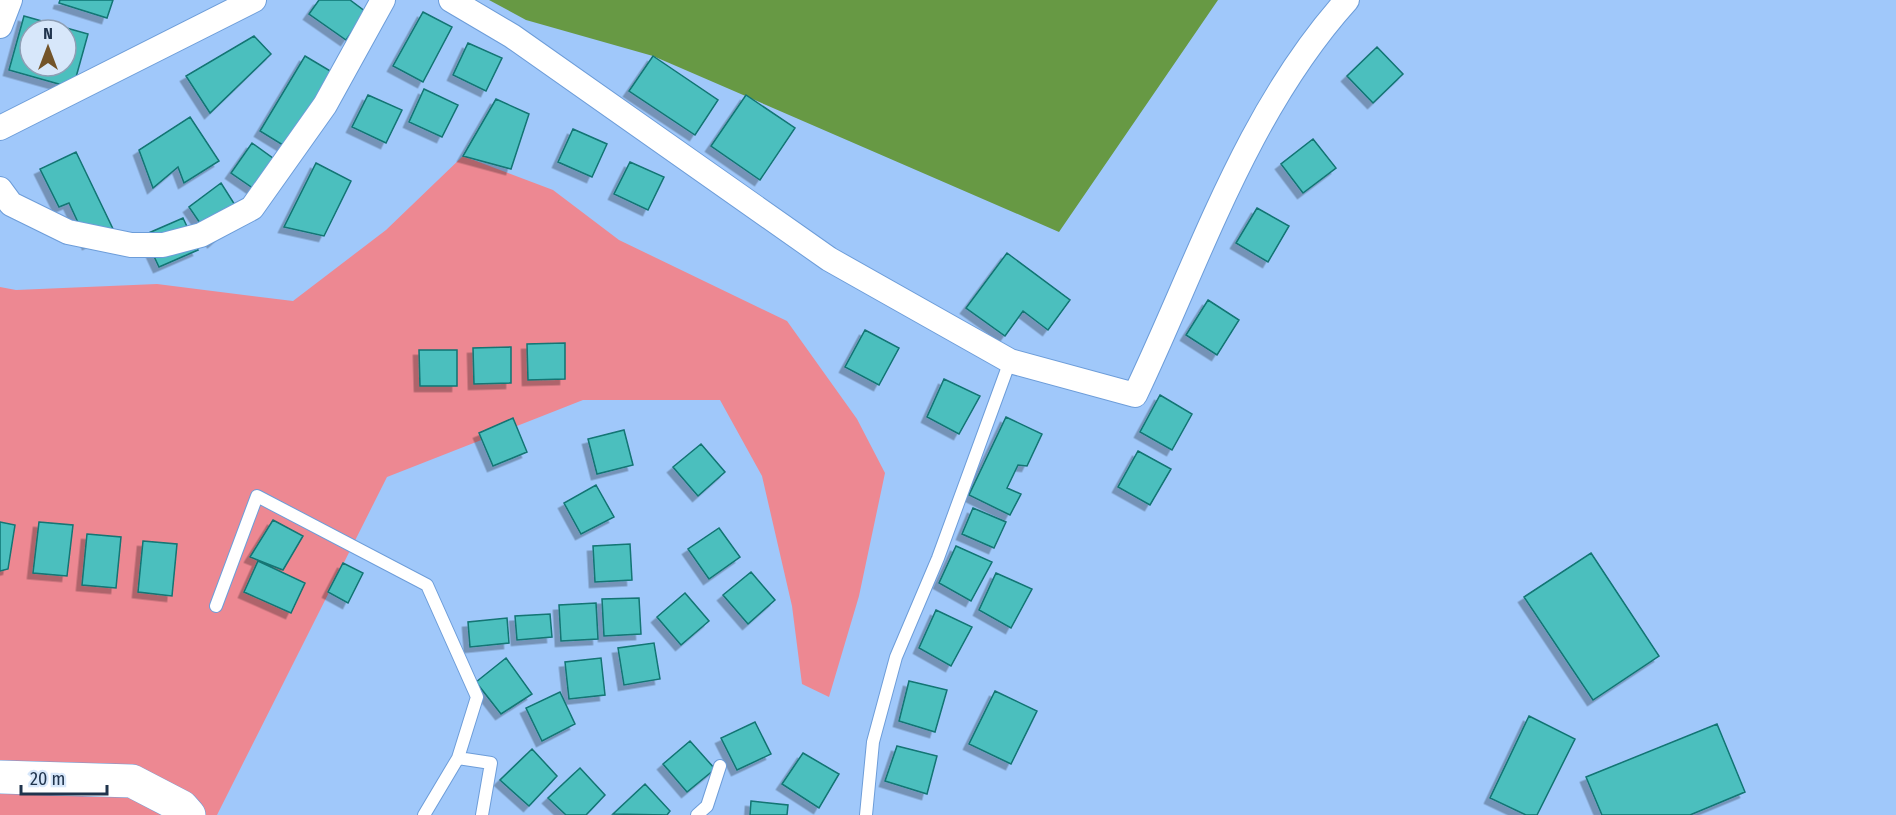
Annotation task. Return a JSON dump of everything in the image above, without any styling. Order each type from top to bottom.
[{"type":"main road","points":[[0,777],[132,781],[182,807],[189,815]]},
{"type":"street","points":[[0,26],[10,0]]},
{"type":"street","points":[[0,128],[254,0]]},
{"type":"street","points":[[0,189],[11,204],[68,232],[131,245],[163,245],[201,235],[252,208],[325,105],[383,0]]},
{"type":"street","points":[[451,0],[512,36],[829,259],[1010,361],[1135,395],[1234,173],[1318,32],[1347,0]]},
{"type":"lane","points":[[866,815],[873,742],[896,657],[938,558],[1010,361]]},
{"type":"lane","points":[[216,606],[256,496],[427,585],[477,697],[458,758],[424,815]]},
{"type":"lane","points":[[458,758],[491,763],[482,815]]},
{"type":"lane","points":[[697,815],[707,806],[720,766]]},
{"type":"shaded area","points":[[489,0],[1218,0],[1059,232],[653,56],[526,20]]},
{"type":"shaded area","points":[[463,156],[553,190],[619,240],[787,321],[857,419],[885,473],[859,596],[829,697],[802,684],[792,606],[762,476],[720,400],[583,400],[387,477],[217,815],[0,815],[0,287],[16,290],[157,284],[293,301],[386,230]]},
{"type":"building","points":[[60,0],[113,0],[107,18],[59,3]]},
{"type":"building","points":[[319,0],[350,0],[366,12],[346,40],[309,14]]},
{"type":"building","points":[[423,12],[452,27],[423,82],[393,66]]},
{"type":"building","points":[[78,31],[88,34],[78,70]]},
{"type":"building","points":[[254,36],[271,54],[210,113],[186,76]]},
{"type":"building","points":[[18,38],[18,73],[9,70]]},
{"type":"building","points":[[468,43],[502,58],[486,91],[453,75]]},
{"type":"building","points":[[1377,47],[1403,74],[1373,103],[1347,76]]},
{"type":"building","points":[[305,56],[337,75],[291,150],[260,131]]},
{"type":"building","points":[[653,56],[718,100],[695,135],[629,91]]},
{"type":"building","points":[[37,78],[76,78],[73,88]]},
{"type":"building","points":[[424,89],[458,105],[442,137],[409,122]]},
{"type":"building","points":[[368,95],[402,110],[386,143],[352,127]]},
{"type":"building","points":[[746,95],[795,128],[760,180],[711,146]]},
{"type":"building","points":[[496,99],[529,114],[511,169],[463,156]]},
{"type":"building","points":[[190,117],[219,161],[184,183],[178,167],[153,188],[139,150]]},
{"type":"building","points":[[573,129],[607,144],[592,177],[558,162]]},
{"type":"building","points":[[1313,139],[1336,168],[1303,193],[1281,164]]},
{"type":"building","points":[[252,143],[281,164],[260,193],[231,173]]},
{"type":"building","points":[[76,152],[114,231],[88,244],[69,203],[59,207],[40,169]]},
{"type":"building","points":[[630,162],[664,177],[648,210],[614,194]]},
{"type":"building","points":[[316,163],[351,181],[324,236],[284,227]]},
{"type":"building","points":[[221,183],[242,216],[213,242],[189,207]]},
{"type":"building","points":[[1257,208],[1289,226],[1268,262],[1236,243]]},
{"type":"building","points":[[183,218],[198,250],[159,267],[144,235]]},
{"type":"building","points":[[1007,253],[1070,300],[1048,330],[1023,311],[1005,336],[966,308]]},
{"type":"building","points":[[1208,300],[1239,320],[1217,355],[1186,335]]},
{"type":"building","points":[[865,330],[899,348],[879,385],[845,367]]},
{"type":"building","points":[[565,343],[565,379],[528,380],[527,344]]},
{"type":"building","points":[[511,347],[511,383],[474,384],[473,348]]},
{"type":"building","points":[[419,350],[457,350],[457,386],[420,386]]},
{"type":"building","points":[[944,379],[980,396],[959,434],[927,417]]},
{"type":"building","points":[[1160,395],[1192,414],[1172,450],[1140,432]]},
{"type":"building","points":[[1006,417],[1042,434],[1027,466],[1018,465],[1007,488],[1021,494],[1010,515],[969,495]]},
{"type":"building","points":[[513,418],[527,452],[493,466],[479,433]]},
{"type":"building","points":[[624,430],[633,465],[597,474],[588,439]]},
{"type":"building","points":[[701,444],[725,472],[698,496],[673,467]]},
{"type":"building","points":[[1138,451],[1171,469],[1150,505],[1118,487]]},
{"type":"building","points":[[596,485],[614,517],[581,534],[564,503]]},
{"type":"building","points":[[973,508],[1006,522],[994,548],[962,534]]},
{"type":"building","points":[[273,520],[303,536],[283,570],[250,557]]},
{"type":"building","points":[[0,522],[15,525],[8,569],[0,571]]},
{"type":"building","points":[[39,522],[73,525],[67,576],[33,573]]},
{"type":"building","points":[[719,528],[740,557],[709,579],[688,549]]},
{"type":"building","points":[[87,534],[121,537],[116,588],[82,585]]},
{"type":"building","points":[[143,541],[177,544],[172,596],[138,592]]},
{"type":"building","points":[[630,544],[632,580],[595,582],[593,546]]},
{"type":"building","points":[[956,546],[992,562],[971,601],[939,583]]},
{"type":"building","points":[[1591,553],[1659,656],[1593,700],[1524,597]]},
{"type":"building","points":[[258,561],[305,583],[291,613],[244,592]]},
{"type":"building","points":[[343,563],[363,573],[348,603],[328,592]]},
{"type":"building","points":[[751,572],[775,600],[748,624],[723,595]]},
{"type":"building","points":[[996,573],[1032,589],[1011,628],[979,610]]},
{"type":"building","points":[[685,593],[709,621],[681,645],[657,617]]},
{"type":"building","points":[[639,598],[641,634],[604,636],[602,599]]},
{"type":"building","points":[[596,603],[598,639],[561,641],[559,605]]},
{"type":"building","points":[[936,610],[972,627],[951,666],[919,648]]},
{"type":"building","points":[[550,614],[552,637],[517,640],[515,616]]},
{"type":"building","points":[[507,618],[509,643],[470,647],[468,622]]},
{"type":"building","points":[[654,643],[660,679],[624,685],[618,648]]},
{"type":"building","points":[[506,658],[532,694],[501,714],[476,682]]},
{"type":"building","points":[[601,658],[605,695],[569,699],[565,662]]},
{"type":"building","points":[[909,681],[947,690],[935,732],[899,721]]},
{"type":"building","points":[[995,691],[1037,711],[1011,764],[969,744]]},
{"type":"building","points":[[560,692],[575,724],[542,741],[526,708]]},
{"type":"building","points":[[1529,716],[1575,739],[1537,815],[1526,815],[1490,798]]},
{"type":"building","points":[[755,722],[771,754],[737,770],[721,738]]},
{"type":"building","points":[[1717,724],[1745,792],[1690,815],[1602,815],[1586,777]]},
{"type":"building","points":[[690,741],[715,769],[687,792],[663,764]]},
{"type":"building","points":[[897,746],[937,756],[927,794],[885,781]]},
{"type":"building","points":[[532,749],[557,776],[529,806],[500,780]]},
{"type":"building","points":[[803,753],[839,774],[819,808],[782,784]]},
{"type":"building","points":[[580,768],[605,795],[586,815],[566,815],[548,798]]},
{"type":"building","points":[[645,784],[670,811],[667,815],[613,814]]},
{"type":"building","points":[[751,801],[788,805],[787,815],[750,815]]}]
